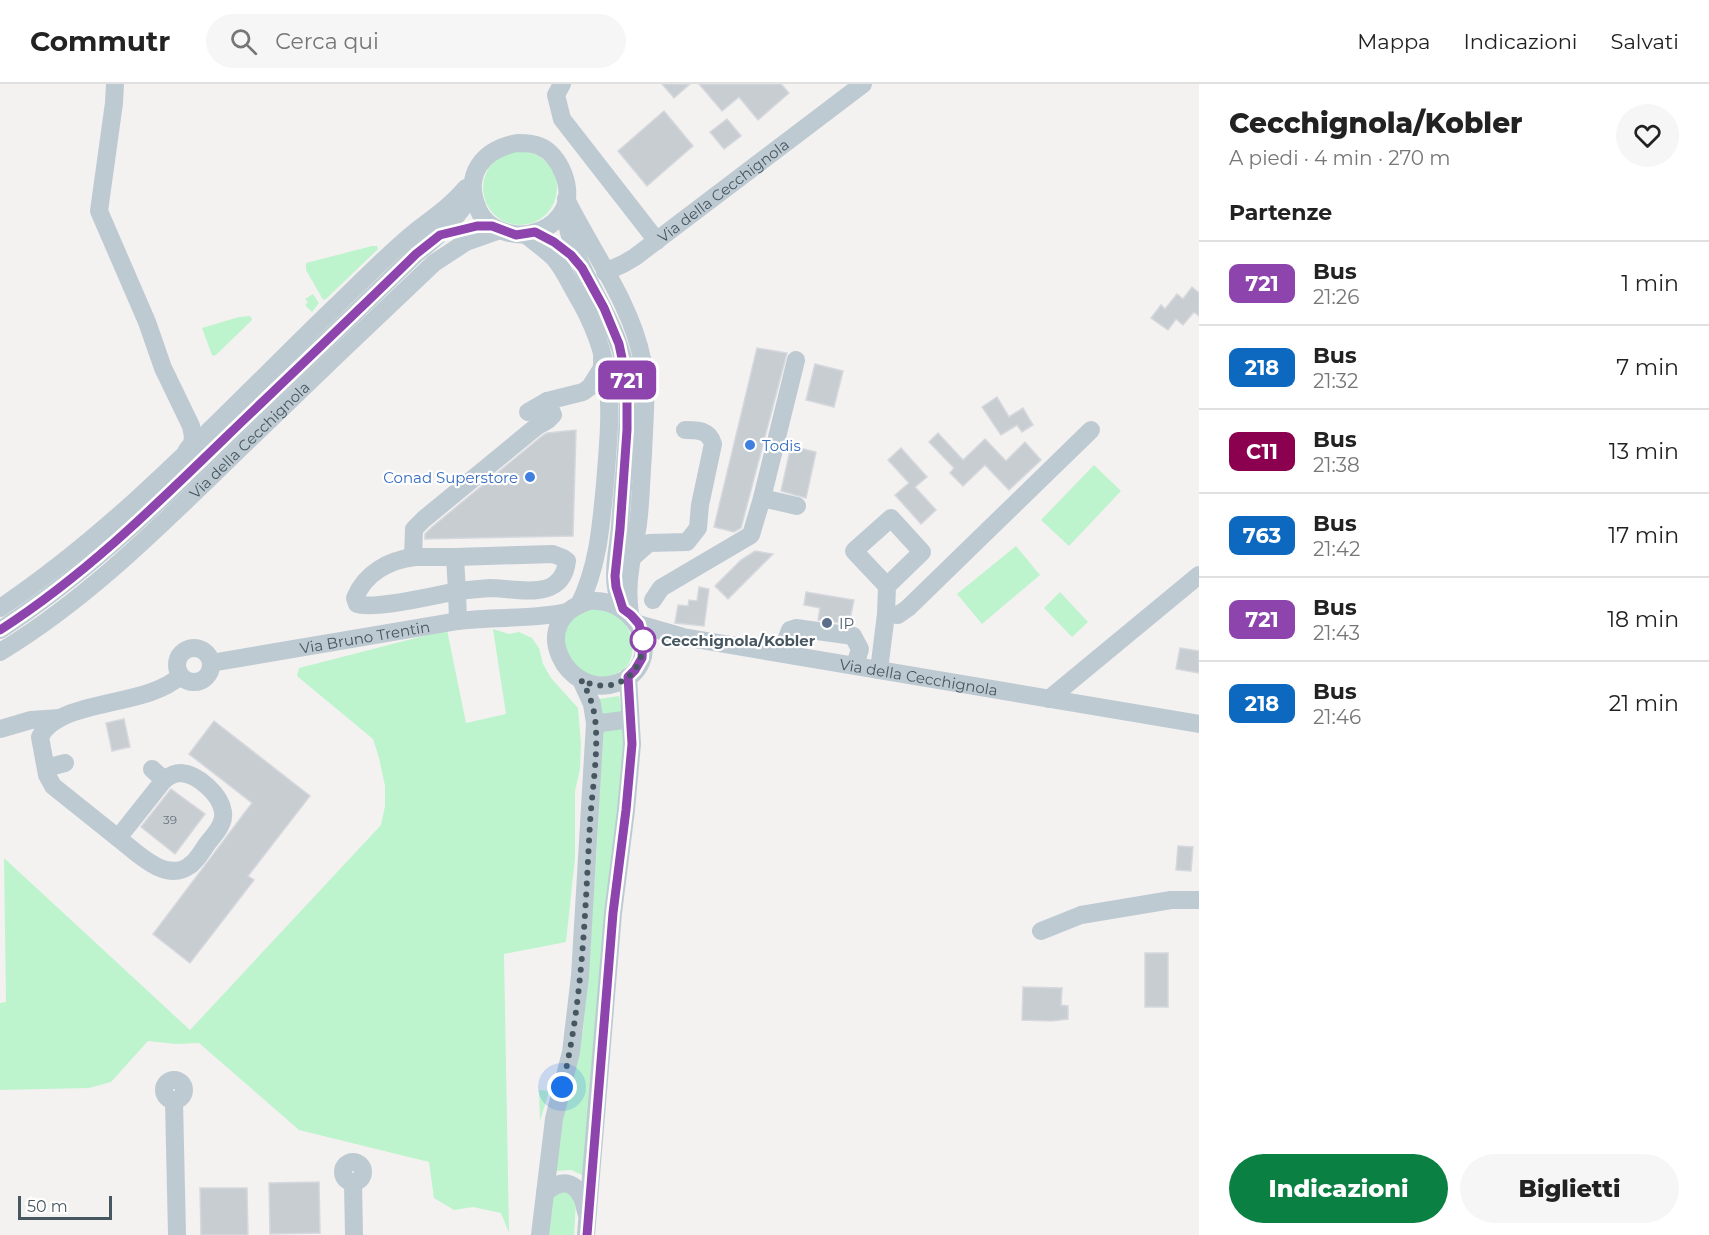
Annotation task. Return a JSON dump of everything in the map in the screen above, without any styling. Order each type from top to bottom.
[{"type":"street","points":[[115,84],[99,211],[193,437],[192,444],[186,452]]},
{"type":"street","points":[[562,84],[556,95],[562,119],[657,241]]},
{"type":"street","name":"Via della Cecchignola","points":[[605,272],[623,264],[657,241],[863,84]]},
{"type":"street","points":[[0,608],[45,578],[153,485],[337,305],[415,233],[472,187],[484,159],[494,150],[517,143],[528,143],[540,146],[559,164],[567,187],[567,223],[582,268],[612,325],[619,344],[627,382],[627,430],[620,529],[630,616],[643,640],[642,658],[635,670],[616,684],[606,686],[581,680]]},
{"type":"street","points":[[472,187],[482,217],[496,228],[516,235],[531,234],[548,226],[557,219],[566,203]]},
{"type":"street","name":"Via della Cecchignola","points":[[0,630],[50,596],[111,547],[165,498],[416,254],[440,235],[459,214],[472,187]]},
{"type":"street","points":[[566,203],[629,318],[642,361],[645,392],[639,520],[640,529],[649,543]]},
{"type":"street","name":"Via della Cecchignola","points":[[440,235],[477,226],[496,228]]},
{"type":"street","name":"Via della Cecchignola","points":[[0,652],[61,610],[126,557],[177,511],[434,263],[466,242],[496,228]]},
{"type":"street","points":[[531,234],[554,242],[571,255],[582,268]]},
{"type":"street","points":[[531,234],[555,259],[588,314],[601,347],[608,382],[609,421],[606,464],[590,488],[598,496],[603,509],[597,553],[587,589],[578,606]]},
{"type":"street","points":[[528,412],[547,401],[583,392],[594,383],[602,368],[601,347]]},
{"type":"street","points":[[653,600],[661,588],[751,535],[796,360]]},
{"type":"street","points":[[583,392],[602,402],[609,421]]},
{"type":"street","points":[[179,399],[198,420],[208,424],[220,419]]},
{"type":"street","points":[[414,557],[414,529],[548,420],[553,415],[547,401]]},
{"type":"street","points":[[685,430],[704,431],[711,437],[712,444],[700,505],[698,528],[687,542]]},
{"type":"street","points":[[886,614],[898,615],[908,608],[1091,430]]},
{"type":"street","points":[[762,498],[797,506]]},
{"type":"street","points":[[624,557],[639,520]]},
{"type":"street","points":[[548,1235],[545,1193],[554,1119],[574,1034],[586,889],[595,723],[589,695],[581,680],[565,664],[556,647],[555,634],[558,625],[624,557],[649,543],[687,542],[728,549]]},
{"type":"street","points":[[553,554],[567,561],[563,575],[541,591],[490,588],[457,591],[374,605],[357,604],[355,598],[360,585],[374,572],[399,558],[455,557],[553,554]]},
{"type":"street","points":[[455,557],[458,621]]},
{"type":"street","points":[[1049,699],[1199,575]]},
{"type":"street","points":[[879,670],[887,586]]},
{"type":"street","points":[[578,606],[604,601],[630,616]]},
{"type":"street","name":"Via Bruno Trentin","points":[[211,663],[458,621],[487,617],[519,618],[578,606]]},
{"type":"street","name":"Via della Cecchignola","points":[[630,616],[683,637],[1199,724]]},
{"type":"street","name":"Via Bruno Trentin","points":[[519,618],[545,633],[556,647]]},
{"type":"street","points":[[781,653],[790,630],[796,628],[854,636],[860,649],[855,665]]},
{"type":"street","name":"Via della Cecchignola","points":[[642,658],[653,648],[683,637]]},
{"type":"street","points":[[198,648],[209,656],[210,671],[201,681],[186,681],[180,676],[176,662],[184,650],[198,648]]},
{"type":"street","points":[[0,729],[153,693],[165,688],[180,676]]},
{"type":"street","points":[[586,1235],[613,913],[632,744],[628,677]]},
{"type":"street","points":[[67,715],[44,731],[40,737],[48,779],[57,791],[118,838],[162,869],[178,871],[193,863],[221,825],[223,809],[211,790],[189,776],[158,775],[118,838]]},
{"type":"street","points":[[601,723],[624,720]]},
{"type":"street","points":[[46,768],[65,763]]},
{"type":"street","points":[[1041,931],[1081,915],[1171,900],[1199,900]]},
{"type":"street","points":[[174,1101],[177,1235]]},
{"type":"street","points":[[353,1183],[354,1235]]},
{"type":"street","points":[[545,1193],[553,1186],[563,1184],[577,1188],[583,1198],[586,1212],[586,1235]]},
{"type":"green space","points":[[520,151],[541,157],[551,167],[557,188],[551,209],[541,219],[520,225],[499,219],[489,209],[483,188],[489,167],[499,157]]},
{"type":"green space","points":[[377,246],[378,249],[324,300],[306,270],[306,263]]},
{"type":"green space","points":[[313,294],[319,303],[312,312],[305,305],[308,302],[305,299]]},
{"type":"green space","points":[[250,316],[251,321],[217,354],[212,355],[202,328]]},
{"type":"green space","points":[[1094,465],[1121,491],[1069,546],[1041,520]]},
{"type":"green space","points":[[1016,546],[1040,575],[982,624],[957,594]]},
{"type":"green space","points":[[1060,592],[1088,622],[1072,637],[1044,608]]},
{"type":"green space","points":[[592,609],[617,615],[630,633],[632,656],[625,668],[615,674],[603,677],[591,675],[580,669],[567,650],[565,638],[567,627],[577,616]]},
{"type":"green space","points":[[493,629],[509,634],[519,632],[532,638],[539,648],[543,664],[551,678],[578,708],[581,744],[580,769],[575,791],[575,858],[566,942],[504,954],[509,1233],[501,1213],[473,1207],[454,1210],[434,1198],[429,1162],[299,1130],[199,1043],[176,1044],[148,1041],[111,1082],[89,1088],[0,1090],[0,1003],[6,1002],[4,858],[190,1030],[381,825],[385,806],[385,786],[373,739],[297,676],[299,668],[447,630],[466,723],[506,714]]},
{"type":"green space","points":[[619,696],[623,717],[602,720],[599,699]]},
{"type":"green space","points":[[624,724],[624,745],[584,1176],[571,1170],[555,1171],[561,1120],[583,1031],[597,848],[602,725]]},
{"type":"green space","points":[[539,1090],[549,1091],[540,1121]]},
{"type":"green space","points":[[564,1189],[576,1202],[574,1235],[548,1235],[552,1199]]},
{"type":"building","points":[[662,84],[690,84],[674,98]]},
{"type":"building","points":[[699,84],[781,84],[789,93],[758,120],[739,97],[722,111]]},
{"type":"building","points":[[664,111],[693,146],[647,186],[618,151]]},
{"type":"building","points":[[727,119],[741,136],[724,149],[710,132]]},
{"type":"building","points":[[1192,287],[1199,293],[1199,316],[1194,312],[1183,325],[1176,319],[1168,330],[1151,318],[1161,305],[1165,309],[1177,294],[1183,299]]},
{"type":"building","name":"Todis","points":[[757,348],[787,353],[741,528],[734,532],[714,527]]},
{"type":"building","points":[[815,364],[843,371],[834,407],[806,400]]},
{"type":"building","points":[[997,397],[1009,417],[1023,408],[1033,425],[1022,432],[1017,425],[1001,435],[982,407]]},
{"type":"building","name":"Conad Superstore","points":[[576,430],[573,536],[425,539],[425,534],[432,527],[542,436],[547,433]]},
{"type":"building","points":[[938,433],[963,460],[985,439],[1006,461],[1025,442],[1041,460],[1009,490],[985,465],[963,486],[950,473],[954,468],[929,442]]},
{"type":"building","points":[[791,446],[816,452],[806,498],[781,491]]},
{"type":"building","points":[[901,448],[927,477],[915,487],[936,510],[921,524],[895,495],[909,483],[888,460]]},
{"type":"building","points":[[755,551],[773,554],[728,599],[715,586],[741,560]]},
{"type":"building","points":[[699,587],[709,589],[704,626],[675,623],[678,605],[688,606],[689,600],[697,601]]},
{"type":"building","points":[[806,592],[854,600],[849,624],[818,620],[820,608],[804,605]]},
{"type":"building","points":[[1180,648],[1199,651],[1199,673],[1176,669]]},
{"type":"building","points":[[124,719],[130,747],[112,751],[106,723]]},
{"type":"building","points":[[214,721],[310,796],[248,876],[254,880],[190,963],[153,934],[252,803],[189,754]]},
{"type":"building","points":[[171,789],[205,814],[175,854],[141,827]]},
{"type":"building","points":[[1178,846],[1193,847],[1191,871],[1176,870]]},
{"type":"building","points":[[1145,953],[1168,953],[1168,1007],[1145,1007]]},
{"type":"building","points":[[1023,987],[1062,988],[1061,1005],[1068,1006],[1068,1019],[1022,1020]]},
{"type":"building","points":[[319,1182],[320,1233],[270,1234],[269,1183]]},
{"type":"building","points":[[200,1188],[247,1188],[248,1235],[201,1235]]},
{"type":"bus line","name":"721","points":[[0,630],[50,596],[111,547],[165,498],[416,254],[440,235],[477,226],[492,226],[500,231],[516,235],[535,232],[554,242],[571,255],[582,268],[612,325],[619,344],[627,382],[627,430],[615,576],[623,609],[639,624],[643,640],[642,658],[633,674],[628,677],[632,744],[613,913],[587,1235]]},
{"type":"place","name":"Todis","points":[[750,445]]},
{"type":"place","name":"Conad Superstore","points":[[530,477]]},
{"type":"place","name":"IP","points":[[827,623]]},
{"type":"place","name":"Cecchignola/Kobler","points":[[643,640]]},
{"type":"route","points":[[562,1087],[574,1034],[580,976],[593,780],[594,712],[581,680],[597,686],[616,684],[624,680],[633,674],[642,658],[643,640]]}]
